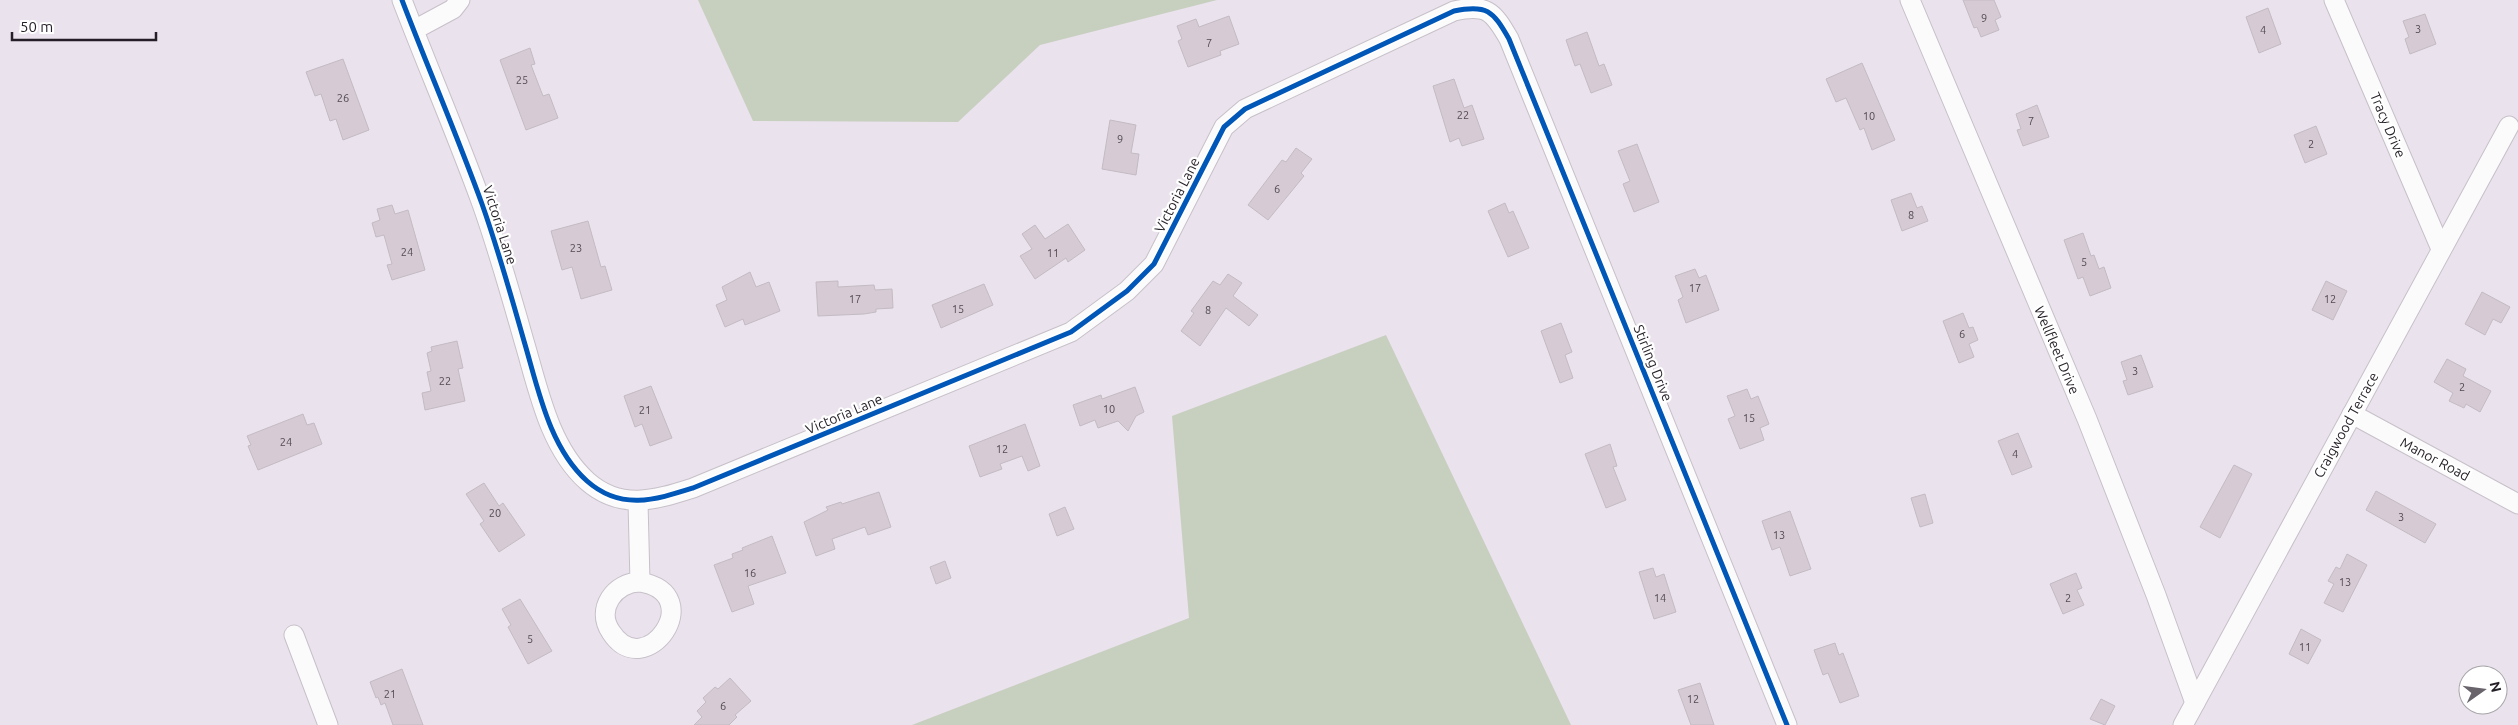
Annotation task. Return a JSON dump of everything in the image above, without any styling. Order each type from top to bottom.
[{"type":"street","name":"Victoria Lane","points":[[402,0],[482,205],[543,404],[558,440],[567,457],[588,482],[604,493],[638,502],[693,488],[1071,332],[1127,291],[1154,264],[1224,127],[1245,109],[1454,11],[1474,7],[1492,13]]},
{"type":"street","points":[[414,30],[453,9],[460,0]]},
{"type":"street","name":"Wellfleet Drive","points":[[1910,0],[2087,419],[2156,595],[2195,704]]},
{"type":"street","name":"Tracy Drive","points":[[2334,0],[2441,250]]},
{"type":"street","name":"Stirling Drive","points":[[1492,13],[1510,39],[1787,725]]},
{"type":"street","name":"Craigwood Terrace","points":[[2183,725],[2509,126]]},
{"type":"street","name":"Manor Road","points":[[2352,414],[2518,504]]},
{"type":"street","points":[[638,502],[640,582]]},
{"type":"street","points":[[294,635],[328,725]]},
{"type":"green space","points":[[698,0],[1217,0],[1040,45],[958,122],[753,121]]},
{"type":"green space","points":[[1386,335],[1571,725],[912,725],[1189,618],[1172,416]]},
{"type":"building","points":[[1963,0],[1994,0],[2001,17],[1995,20],[1999,30],[1981,37],[1977,27],[1974,28]]},
{"type":"building","points":[[2268,8],[2281,44],[2259,53],[2246,17]]},
{"type":"building","points":[[2425,14],[2436,44],[2410,54],[2405,39],[2409,37],[2403,21]]},
{"type":"building","points":[[1229,16],[1239,44],[1220,51],[1221,55],[1188,67],[1178,41],[1182,39],[1177,26],[1196,19],[1199,27]]},
{"type":"building","points":[[1587,32],[1599,66],[1604,64],[1612,85],[1591,93],[1580,64],[1575,66],[1566,40]]},
{"type":"building","points":[[530,48],[535,64],[531,65],[543,96],[549,94],[558,118],[526,130],[500,60]]},
{"type":"building","points":[[343,59],[369,130],[343,140],[336,119],[330,121],[321,94],[315,96],[306,72]]},
{"type":"building","points":[[1862,63],[1895,140],[1872,150],[1864,128],[1860,130],[1846,98],[1836,102],[1826,79]]},
{"type":"building","points":[[1454,79],[1464,108],[1472,105],[1484,139],[1462,146],[1459,138],[1450,142],[1433,86]]},
{"type":"building","points":[[2037,105],[2049,137],[2023,146],[2017,130],[2021,129],[2016,114]]},
{"type":"building","points":[[1110,120],[1136,125],[1131,153],[1139,154],[1136,175],[1102,169]]},
{"type":"building","points":[[2316,126],[2327,154],[2305,163],[2294,135]]},
{"type":"building","points":[[1637,144],[1659,202],[1634,212],[1623,184],[1630,181],[1618,151]]},
{"type":"building","points":[[1296,148],[1312,159],[1301,173],[1304,176],[1268,220],[1248,205],[1282,160],[1286,162]]},
{"type":"building","points":[[1911,193],[1917,208],[1922,206],[1928,221],[1902,231],[1891,200]]},
{"type":"building","points":[[1505,203],[1509,213],[1513,211],[1529,248],[1508,257],[1488,211]]},
{"type":"building","points":[[392,205],[395,214],[408,210],[425,270],[392,280],[387,265],[392,264],[384,235],[376,237],[372,223],[380,220],[377,209]]},
{"type":"building","points":[[588,221],[601,267],[605,266],[612,290],[581,299],[572,267],[562,270],[551,231]]},
{"type":"building","points":[[1068,224],[1085,250],[1068,262],[1066,258],[1035,279],[1020,256],[1032,249],[1022,234],[1035,225],[1045,239]]},
{"type":"building","points":[[2083,233],[2091,256],[2094,255],[2099,269],[2104,267],[2111,288],[2090,296],[2083,277],[2078,279],[2064,240]]},
{"type":"building","points":[[1695,269],[1699,278],[1706,275],[1719,310],[1686,323],[1678,300],[1683,297],[1675,276]]},
{"type":"building","points":[[750,272],[756,287],[769,282],[780,311],[745,325],[743,319],[725,327],[716,305],[727,300],[722,287]]},
{"type":"building","points":[[1228,274],[1242,283],[1233,296],[1258,315],[1249,326],[1226,308],[1200,346],[1181,331],[1194,313],[1191,311],[1213,281],[1220,285]]},
{"type":"building","points":[[838,281],[838,287],[874,285],[875,290],[892,289],[893,308],[876,309],[876,312],[864,314],[818,316],[816,282]]},
{"type":"building","points":[[2326,281],[2347,291],[2333,320],[2312,310]]},
{"type":"building","points":[[984,284],[993,305],[941,328],[932,305]]},
{"type":"building","points":[[2482,292],[2510,307],[2501,323],[2493,319],[2485,335],[2465,324]]},
{"type":"building","points":[[1963,313],[1969,328],[1973,327],[1978,340],[1969,344],[1974,357],[1959,363],[1943,321]]},
{"type":"building","points":[[1561,323],[1572,352],[1565,355],[1573,378],[1560,383],[1541,331]]},
{"type":"building","points":[[457,341],[463,368],[458,369],[465,401],[425,410],[422,393],[431,391],[427,372],[431,371],[427,353],[432,351],[431,347]]},
{"type":"building","points":[[2141,355],[2153,387],[2128,395],[2123,381],[2127,380],[2121,362]]},
{"type":"building","points":[[2447,359],[2466,369],[2463,376],[2491,391],[2480,412],[2466,404],[2464,408],[2449,401],[2453,393],[2434,382]]},
{"type":"building","points":[[651,386],[672,438],[650,446],[642,424],[635,427],[624,396]]},
{"type":"building","points":[[1135,387],[1144,412],[1136,416],[1128,431],[1118,421],[1098,428],[1095,420],[1080,426],[1073,405],[1101,395],[1102,399]]},
{"type":"building","points":[[1747,389],[1751,399],[1758,396],[1769,424],[1760,428],[1764,440],[1740,449],[1728,419],[1735,416],[1727,396]]},
{"type":"building","points":[[303,414],[307,425],[314,423],[322,444],[258,470],[248,446],[251,445],[247,436]]},
{"type":"building","points":[[1025,424],[1040,466],[1028,471],[1022,456],[1000,464],[1002,469],[980,477],[969,446]]},
{"type":"building","points":[[2018,433],[2032,467],[2012,475],[1998,441]]},
{"type":"building","points":[[1610,444],[1617,466],[1613,467],[1626,500],[1606,508],[1585,454]]},
{"type":"building","points":[[2234,465],[2252,474],[2220,538],[2200,527]]},
{"type":"building","points":[[484,483],[499,506],[503,503],[525,535],[499,552],[480,524],[484,521],[466,494]]},
{"type":"building","points":[[2376,491],[2436,524],[2425,543],[2366,510]]},
{"type":"building","points":[[879,492],[891,527],[868,535],[865,527],[832,539],[835,549],[816,556],[804,522],[828,510],[826,507]]},
{"type":"building","points":[[1925,494],[1933,523],[1920,527],[1911,498]]},
{"type":"building","points":[[1065,507],[1074,529],[1057,536],[1049,514]]},
{"type":"building","points":[[1790,511],[1811,569],[1790,576],[1780,547],[1772,550],[1762,521]]},
{"type":"building","points":[[772,536],[786,573],[748,586],[754,604],[732,612],[714,565],[733,558],[732,554],[743,550],[742,548]]},
{"type":"building","points":[[2347,554],[2367,565],[2343,612],[2324,603],[2334,584],[2328,581],[2336,567],[2340,569]]},
{"type":"building","points":[[945,561],[951,578],[936,584],[930,567]]},
{"type":"building","points":[[1653,568],[1656,577],[1664,574],[1676,612],[1654,619],[1639,572]]},
{"type":"building","points":[[2076,573],[2082,588],[2077,590],[2084,605],[2063,614],[2050,584]]},
{"type":"building","points":[[520,599],[552,651],[528,664],[508,627],[511,625],[502,609]]},
{"type":"building","points":[[2301,629],[2321,640],[2308,664],[2289,654]]},
{"type":"building","points":[[1835,643],[1839,655],[1843,653],[1859,696],[1840,703],[1828,673],[1823,675],[1814,650]]},
{"type":"building","points":[[402,669],[423,725],[393,725],[385,703],[381,705],[378,697],[376,698],[370,682]]},
{"type":"building","points":[[730,678],[751,701],[735,715],[737,717],[729,725],[694,725],[702,717],[697,711],[706,702],[703,698],[715,687],[718,689]]},
{"type":"building","points":[[1700,683],[1714,725],[1691,725],[1678,690]]},
{"type":"building","points":[[2101,699],[2115,706],[2105,725],[2090,719]]},
{"type":"cycle path","points":[[402,0],[482,204],[540,397],[554,434],[574,467],[587,481],[600,490],[625,500],[652,499],[693,488],[1071,332],[1127,291],[1154,264],[1224,127],[1245,109],[1454,11],[1474,8],[1488,12],[1498,22],[1509,39],[1787,725]]}]
